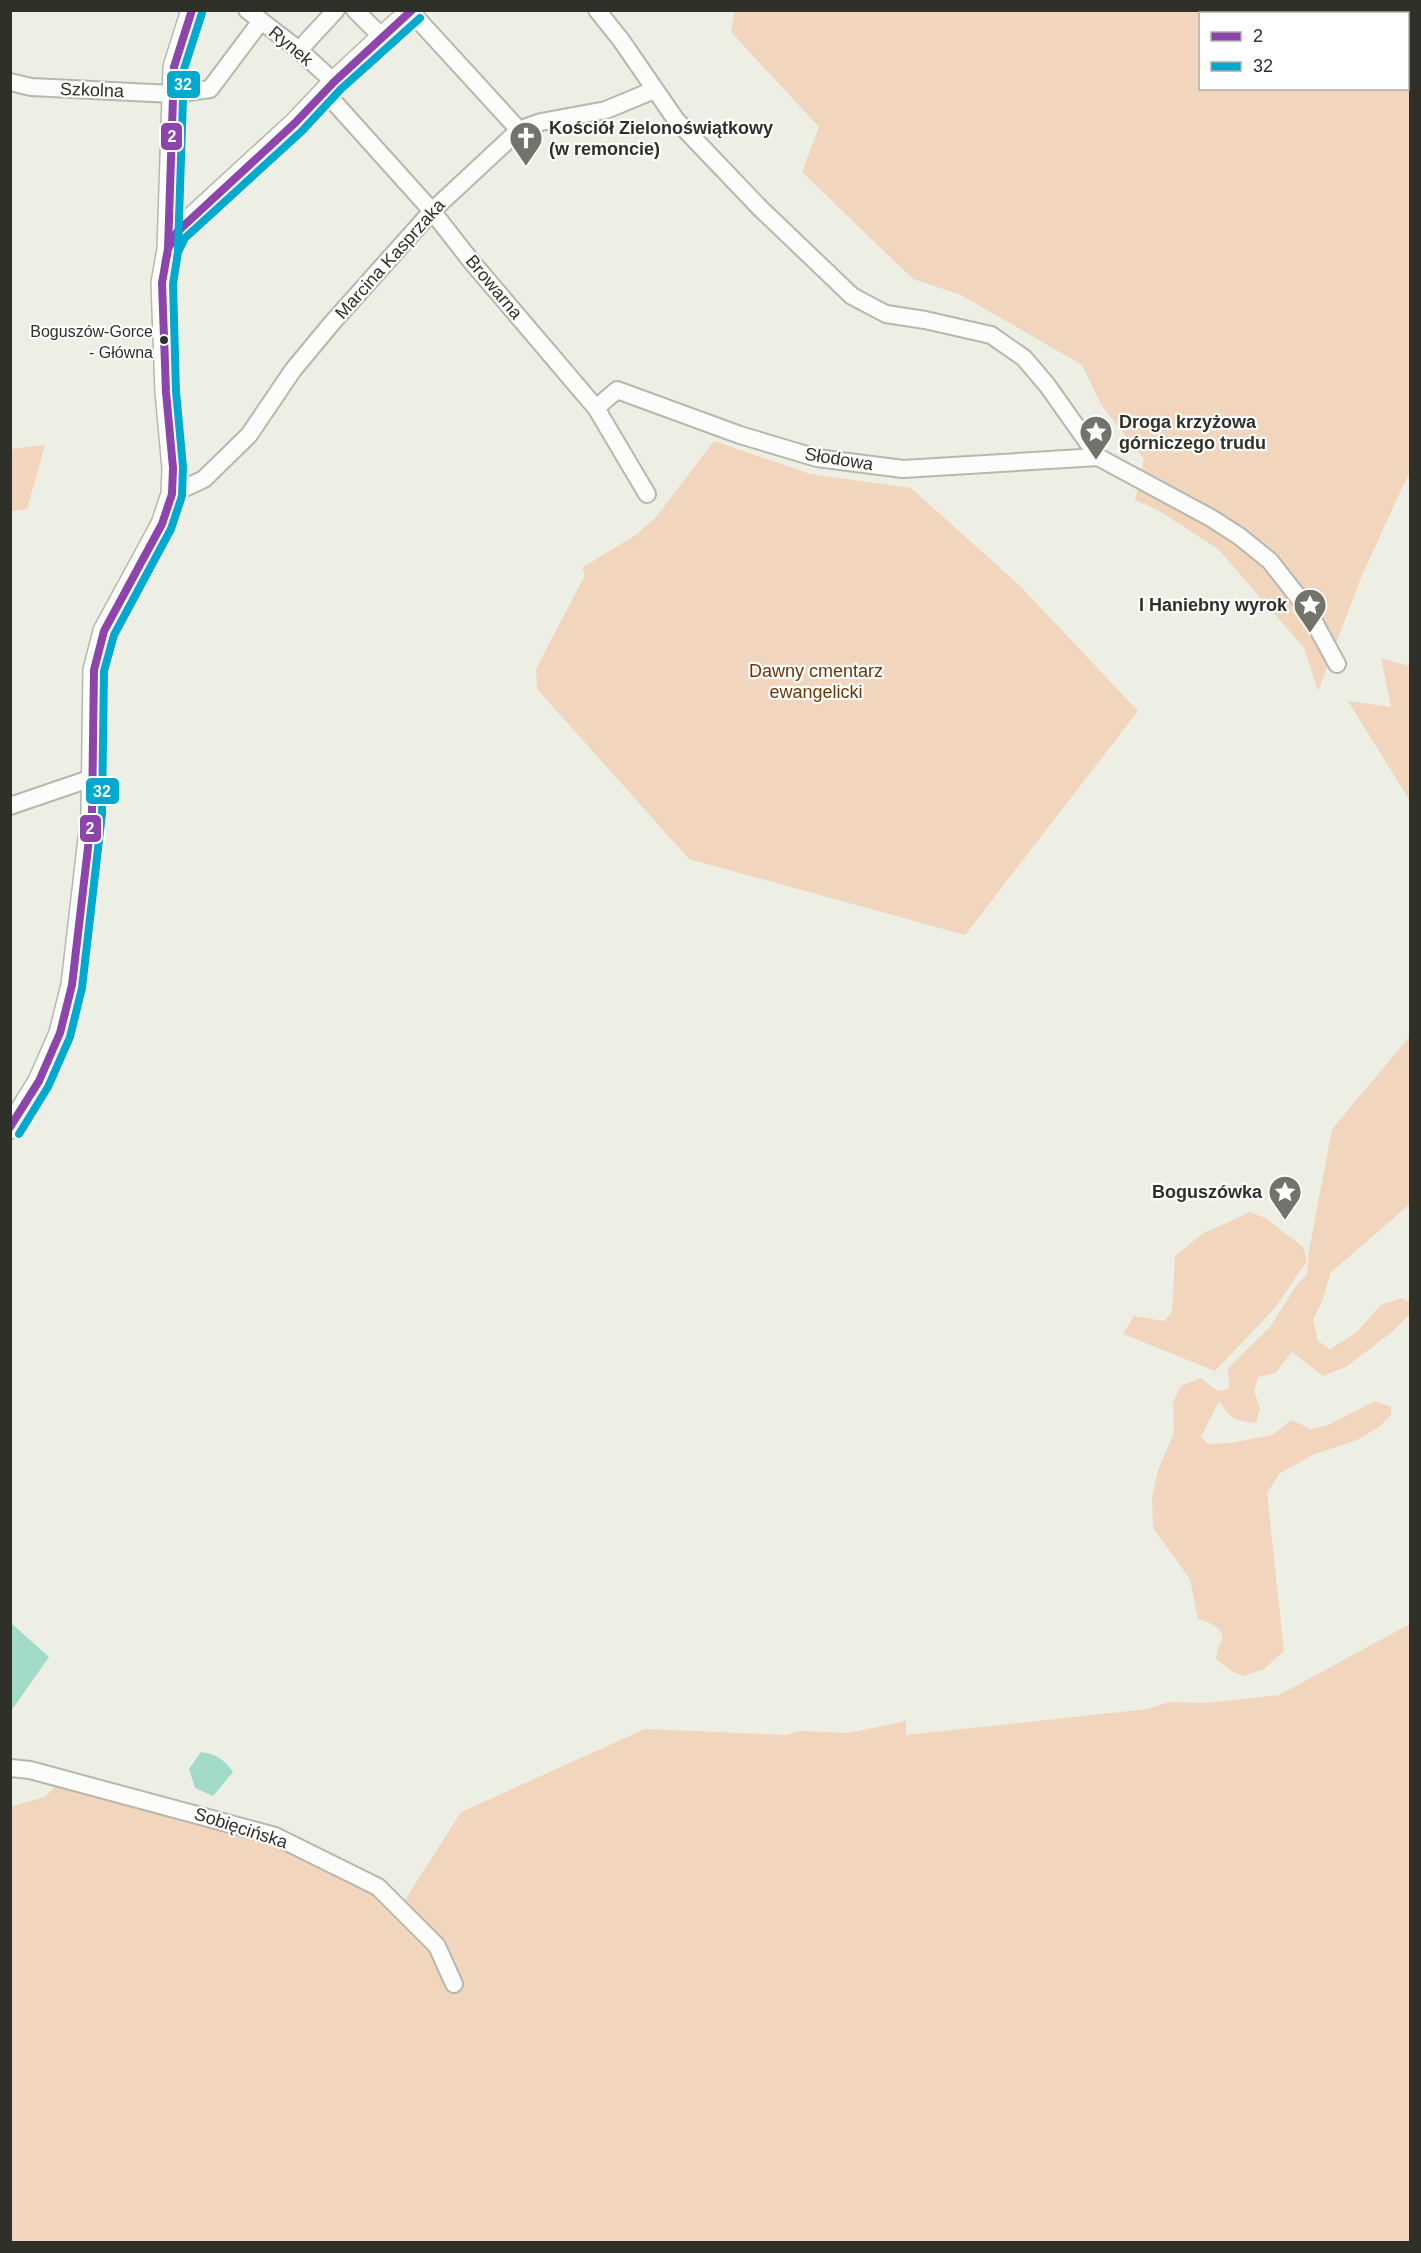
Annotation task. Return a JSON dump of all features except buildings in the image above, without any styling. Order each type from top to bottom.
[{"type":"main road","points":[[10,1128],[39,1081],[60,1033],[72,985],[92,813],[94,670],[104,630],[162,524],[172,494],[173,468],[166,392],[162,282],[168,249],[174,67],[192,10]]},
{"type":"main road","points":[[168,249],[177,232],[412,11]]},
{"type":"main road","points":[[169,210],[187,223]]},
{"type":"street","points":[[299,51],[336,10]]},
{"type":"street","points":[[355,10],[382,37]]},
{"type":"street","points":[[597,10],[621,40],[676,120],[760,208],[852,296],[886,314],[926,320],[991,335],[1024,358],[1047,385],[1098,457],[1230,530],[1269,561],[1306,607],[1337,664]]},
{"type":"street","points":[[412,11],[519,130]]},
{"type":"street","name":"Szkolna","points":[[10,82],[31,87],[173,94],[210,89],[254,16]]},
{"type":"street","name":"Rynek","points":[[254,16],[299,51],[329,87]]},
{"type":"street","name":"Browarna","points":[[329,87],[471,261],[596,408],[646,494]]},
{"type":"street","name":"Marcina Kasprzaka","points":[[172,494],[204,478],[249,435],[293,370],[432,211],[519,130],[541,122],[606,110],[654,90]]},
{"type":"street","name":"Słodowa","points":[[596,408],[617,390],[740,435],[817,458],[903,469],[1098,457]]},
{"type":"street","points":[[10,806],[92,778]]},
{"type":"street","name":"Sobięcińska","points":[[10,1768],[30,1770],[275,1836],[378,1887],[437,1946],[454,1984]]},
{"type":"green space","points":[[735,10],[1410,11],[1410,471],[1362,575],[1318,691],[1304,648],[1218,549],[1159,511],[1135,500],[1144,459],[1102,406],[1082,365],[961,295],[913,279],[802,172],[819,127],[731,32]]},
{"type":"green space","name":"Dawny cmentarz ewangelicki","points":[[714,441],[810,474],[911,488],[1019,585],[1138,711],[965,935],[689,859],[537,689],[536,669],[585,575],[582,568],[637,534],[656,517]]},
{"type":"green space","points":[[45,445],[27,509],[11,511],[11,449]]},
{"type":"green space","points":[[1381,658],[1410,666],[1410,801],[1348,701],[1391,707]]},
{"type":"green space","points":[[1410,1036],[1410,1204],[1331,1272],[1313,1320],[1318,1341],[1330,1349],[1356,1333],[1381,1305],[1401,1298],[1410,1302],[1410,1314],[1392,1332],[1346,1367],[1323,1376],[1292,1352],[1275,1373],[1258,1377],[1254,1391],[1260,1408],[1256,1423],[1234,1418],[1219,1401],[1201,1437],[1208,1444],[1231,1443],[1272,1435],[1292,1420],[1311,1429],[1328,1425],[1375,1401],[1391,1407],[1391,1415],[1379,1427],[1357,1440],[1315,1454],[1280,1473],[1267,1493],[1284,1651],[1264,1669],[1243,1676],[1233,1672],[1216,1659],[1223,1637],[1213,1625],[1198,1619],[1190,1579],[1153,1528],[1152,1498],[1158,1470],[1174,1433],[1173,1401],[1181,1386],[1200,1378],[1218,1391],[1229,1388],[1228,1368],[1270,1327],[1298,1283],[1307,1275],[1309,1251],[1332,1129]]},
{"type":"green space","points":[[1250,1212],[1265,1218],[1303,1247],[1307,1261],[1274,1309],[1215,1371],[1123,1334],[1134,1316],[1164,1321],[1172,1312],[1175,1256],[1202,1234]]},
{"type":"green space","points":[[1410,1624],[1410,2242],[11,2242],[10,1807],[45,1797],[66,1776],[252,1833],[401,1906],[461,1812],[645,1729],[785,1735],[800,1731],[849,1733],[906,1721],[906,1735],[1148,1709],[1169,1702],[1206,1703],[1279,1695]]},
{"type":"water","points":[[11,1623],[49,1657],[11,1711]]},
{"type":"water","points":[[201,1752],[219,1758],[233,1772],[213,1796],[195,1788],[189,1769]]},
{"type":"transit line","name":"2","points":[[165,265],[168,249],[174,67],[192,10]]},
{"type":"transit line","name":"2","points":[[10,1127],[39,1081],[60,1033],[72,985],[92,813],[94,670],[104,631],[162,524],[172,494],[173,468],[166,392],[162,283],[168,249],[177,232],[412,10]]},
{"type":"transit line","name":"32","points":[[178,249],[184,69],[202,13]]},
{"type":"transit line","name":"32","points":[[19,1134],[48,1087],[70,1037],[82,988],[102,814],[104,671],[114,635],[171,529],[182,496],[183,467],[176,391],[173,284],[178,252],[185,238],[302,131],[341,89],[420,18]]},
{"type":"place","name":"Kościół Zielonoświątkowy (w remoncie)","points":[[526,167]]},
{"type":"place","name":"Boguszów-Gorce - Główna","points":[[164,340]]},
{"type":"place","name":"Droga krzyżowa górniczego trudu","points":[[1096,461]]},
{"type":"place","name":"I Haniebny wyrok","points":[[1310,634]]},
{"type":"place","name":"Boguszówka","points":[[1285,1221]]}]
